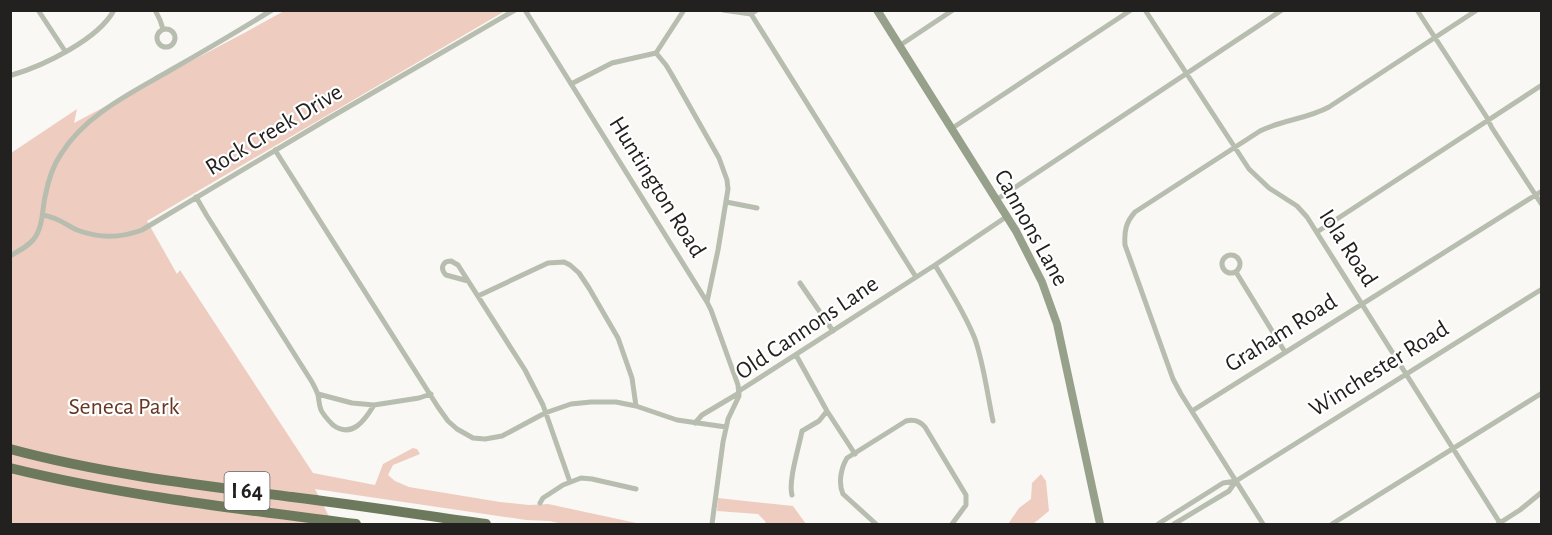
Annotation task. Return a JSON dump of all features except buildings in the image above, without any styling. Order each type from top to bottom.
[{"type":"highway","name":"I 64","points":[[10,449],[117,473],[486,525]]},
{"type":"highway","name":"I 64","points":[[10,468],[55,479],[184,501],[356,525]]},
{"type":"main road","name":"Cannons Lane","points":[[877,10],[1034,265],[1057,324],[1100,525]]},
{"type":"street","points":[[38,10],[65,51]]},
{"type":"street","points":[[11,73],[24,71],[87,38],[110,18],[114,10]]},
{"type":"street","points":[[154,10],[163,28]]},
{"type":"street","points":[[10,256],[33,240],[40,227],[53,168],[60,154],[84,126],[110,106],[272,10]]},
{"type":"street","name":"Rock Creek Drive","points":[[43,215],[89,234],[122,236],[142,230],[515,10]]},
{"type":"street","name":"Huntington Road","points":[[525,10],[707,302],[738,385],[738,392]]},
{"type":"street","points":[[571,84],[612,63],[656,53],[684,10]]},
{"type":"street","points":[[723,10],[751,14],[757,10]]},
{"type":"street","points":[[899,46],[953,10]]},
{"type":"street","points":[[951,129],[1131,10]]},
{"type":"street","name":"Iola Road","points":[[1145,10],[1255,176],[1297,206],[1307,217],[1499,524]]},
{"type":"street","points":[[996,200],[1282,10]]},
{"type":"street","points":[[1417,10],[1542,205]]},
{"type":"street","points":[[1263,525],[1181,394],[1169,368],[1125,245],[1125,229],[1135,213],[1234,147],[1266,128],[1317,114],[1477,10]]},
{"type":"street","points":[[751,14],[916,277]]},
{"type":"street","points":[[656,53],[672,75],[719,158],[727,180],[726,202],[707,302]]},
{"type":"street","points":[[1317,232],[1542,85]]},
{"type":"street","points":[[275,150],[448,421],[462,433],[479,439],[490,439],[502,436],[545,412],[571,404],[591,402],[616,402],[636,406],[677,420],[726,427]]},
{"type":"street","name":"Graham Road","points":[[1192,411],[1542,191]]},
{"type":"street","points":[[196,197],[312,382],[326,419],[344,430],[355,428],[367,417],[374,405]]},
{"type":"street","points":[[726,202],[757,208]]},
{"type":"street","name":"Old Cannons Lane","points":[[712,525],[726,427],[739,396],[738,392],[1006,217]]},
{"type":"street","points":[[468,281],[446,275],[443,270],[445,262],[454,262],[468,281],[532,381],[570,482]]},
{"type":"street","points":[[478,297],[548,263],[564,262],[570,265],[579,273],[589,288],[618,338],[633,378],[636,406]]},
{"type":"street","points":[[935,265],[974,337],[993,421]]},
{"type":"street","points":[[1236,272],[1285,352]]},
{"type":"street","points":[[800,283],[833,331]]},
{"type":"street","name":"Winchester Road","points":[[1174,525],[1229,491],[1236,481],[1542,289]]},
{"type":"street","points":[[796,355],[827,411],[855,454]]},
{"type":"street","points":[[695,423],[702,415],[738,392]]},
{"type":"street","points":[[1332,525],[1542,393]]},
{"type":"street","points":[[318,394],[352,403],[374,405],[431,394]]},
{"type":"street","points":[[792,495],[792,478],[802,431],[819,421],[827,411]]},
{"type":"street","points":[[876,525],[841,490],[843,467],[847,458],[906,421],[915,420],[925,427],[966,495],[966,506],[952,525]]},
{"type":"street","points":[[540,504],[543,498],[570,482],[584,478],[636,489]]},
{"type":"street","name":"Winchester Road","points":[[1158,525],[1223,483],[1236,481]]},
{"type":"street","points":[[1499,524],[1542,492]]},
{"type":"street","points":[[1185,508],[1190,515]]},
{"type":"green space","name":"Seneca Park","points":[[284,11],[505,11],[147,221],[177,274],[180,270],[313,473],[375,485],[383,464],[413,448],[417,449],[420,454],[393,465],[388,475],[409,487],[500,502],[548,504],[641,524],[564,524],[526,520],[315,489],[333,524],[11,524],[11,153],[77,109],[74,123]]},
{"type":"green space","points":[[1041,474],[1046,481],[1049,511],[1033,524],[1008,524],[1019,508],[1031,499],[1032,483]]},
{"type":"green space","points":[[718,498],[793,506],[806,524],[766,524],[758,514],[717,511]]}]
